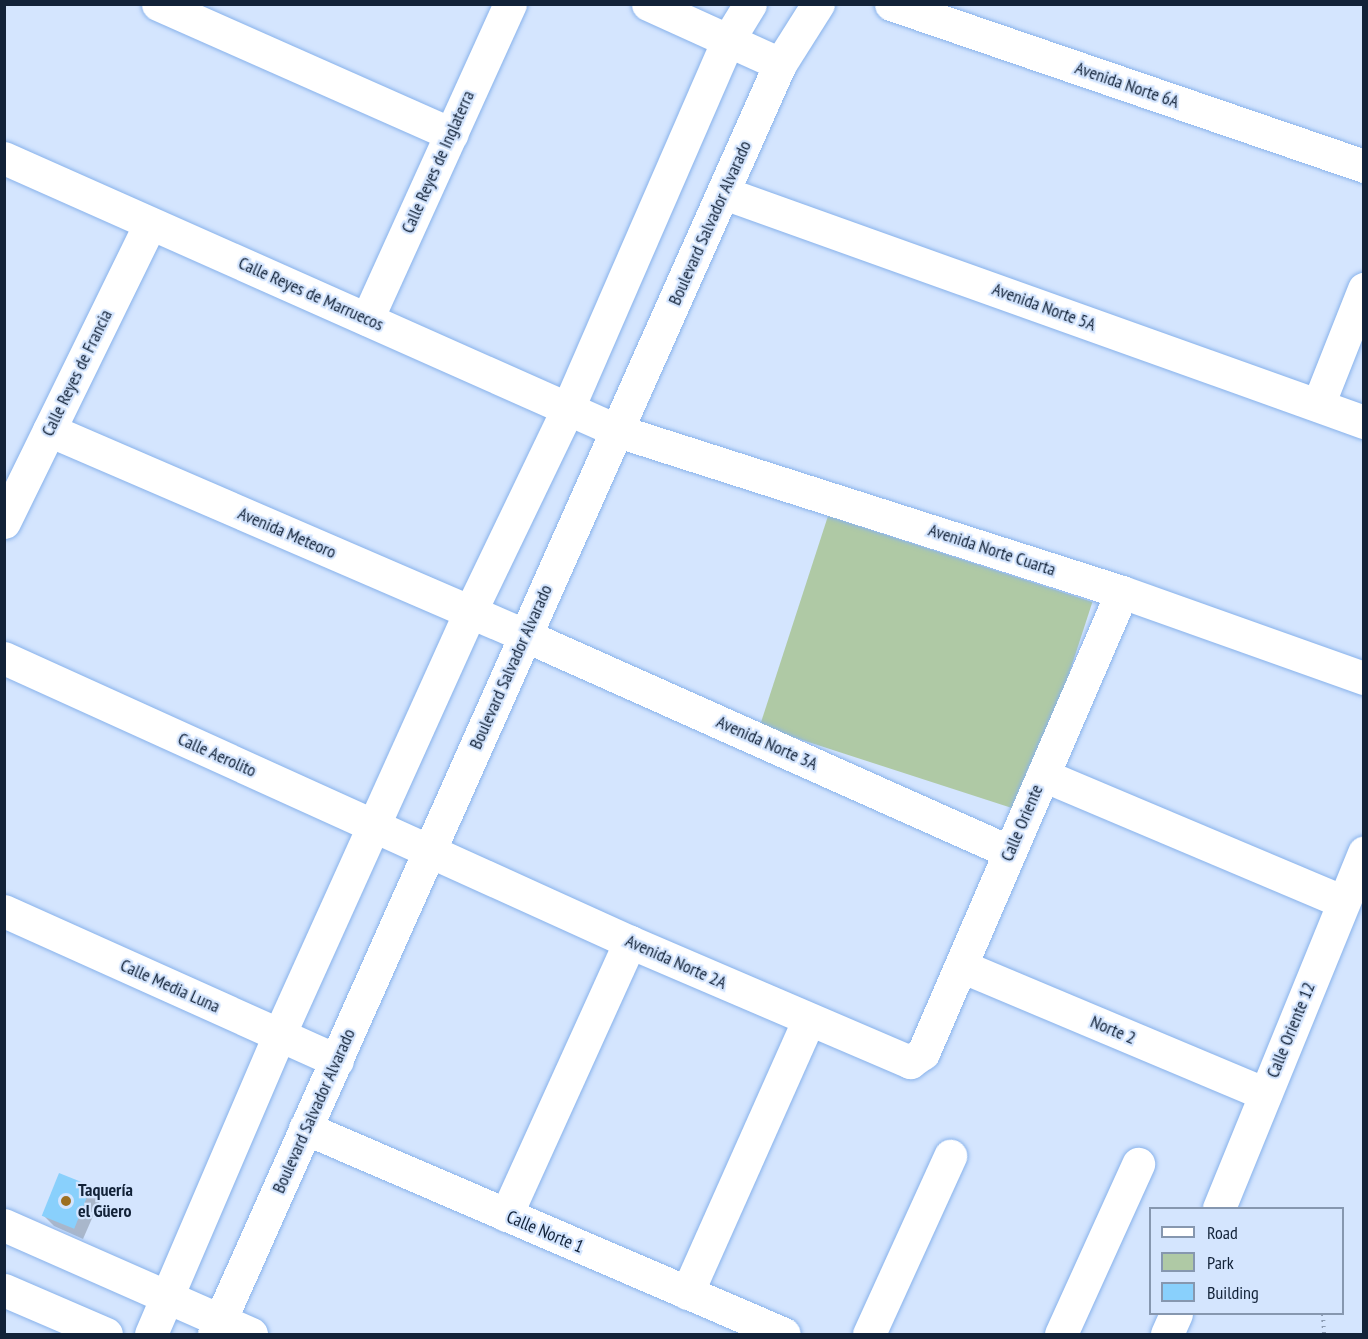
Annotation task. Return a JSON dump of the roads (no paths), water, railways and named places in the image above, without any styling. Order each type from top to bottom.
[{"type":"street","points":[[158,4],[451,134]]},
{"type":"street","name":"Calle Reyes de Inglaterra","points":[[367,319],[510,4]]},
{"type":"street","points":[[648,4],[780,64]]},
{"type":"street","points":[[151,1335],[279,1035],[470,612],[568,408],[728,40],[750,4]]},
{"type":"street","name":"Boulevard Salvador Alvarado","points":[[217,1328],[780,64],[818,4]]},
{"type":"street","name":"Avenida Norte 6A","points":[[891,4],[1364,166]]},
{"type":"street","name":"Calle Reyes de Marruecos","points":[[4,158],[618,430]]},
{"type":"street","name":"Avenida Norte 5A","points":[[724,193],[1364,422]]},
{"type":"street","name":"Calle Reyes de Francia","points":[[4,522],[150,224]]},
{"type":"street","points":[[1318,405],[1364,289]]},
{"type":"street","name":"Avenida Meteoro","points":[[50,430],[524,635]]},
{"type":"street","name":"Avenida Norte Cuarta","points":[[618,430],[1122,592],[1364,678]]},
{"type":"street","name":"Calle Oriente","points":[[923,1053],[1122,592]]},
{"type":"street","name":"Avenida Norte 3A","points":[[524,635],[1010,852]]},
{"type":"street","name":"Calle Aerolito","points":[[4,658],[430,850]]},
{"type":"street","points":[[1043,775],[1343,902]]},
{"type":"street","name":"Avenida Norte 2A","points":[[430,850],[630,942],[900,1061],[916,1060],[923,1053]]},
{"type":"street","name":"Calle Oriente 12","points":[[1220,1207],[1364,852]]},
{"type":"street","name":"Calle Media Luna","points":[[4,911],[337,1061]]},
{"type":"street","points":[[506,1215],[630,942]]},
{"type":"street","name":"Norte 2","points":[[961,966],[1265,1094]]},
{"type":"street","points":[[687,1293],[808,1021]]},
{"type":"street","name":"Calle Norte 1","points":[[305,1128],[784,1335]]},
{"type":"street","points":[[869,1335],[950,1156]]},
{"type":"street","points":[[1061,1335],[1138,1164]]},
{"type":"street","points":[[4,1225],[169,1297],[217,1328],[251,1335]]},
{"type":"street","points":[[4,1290],[106,1335]]},
{"type":"street","points":[[1167,1335],[1176,1315]]},
{"type":"place","name":"Taquería el Güero","points":[[66,1201]]}]
